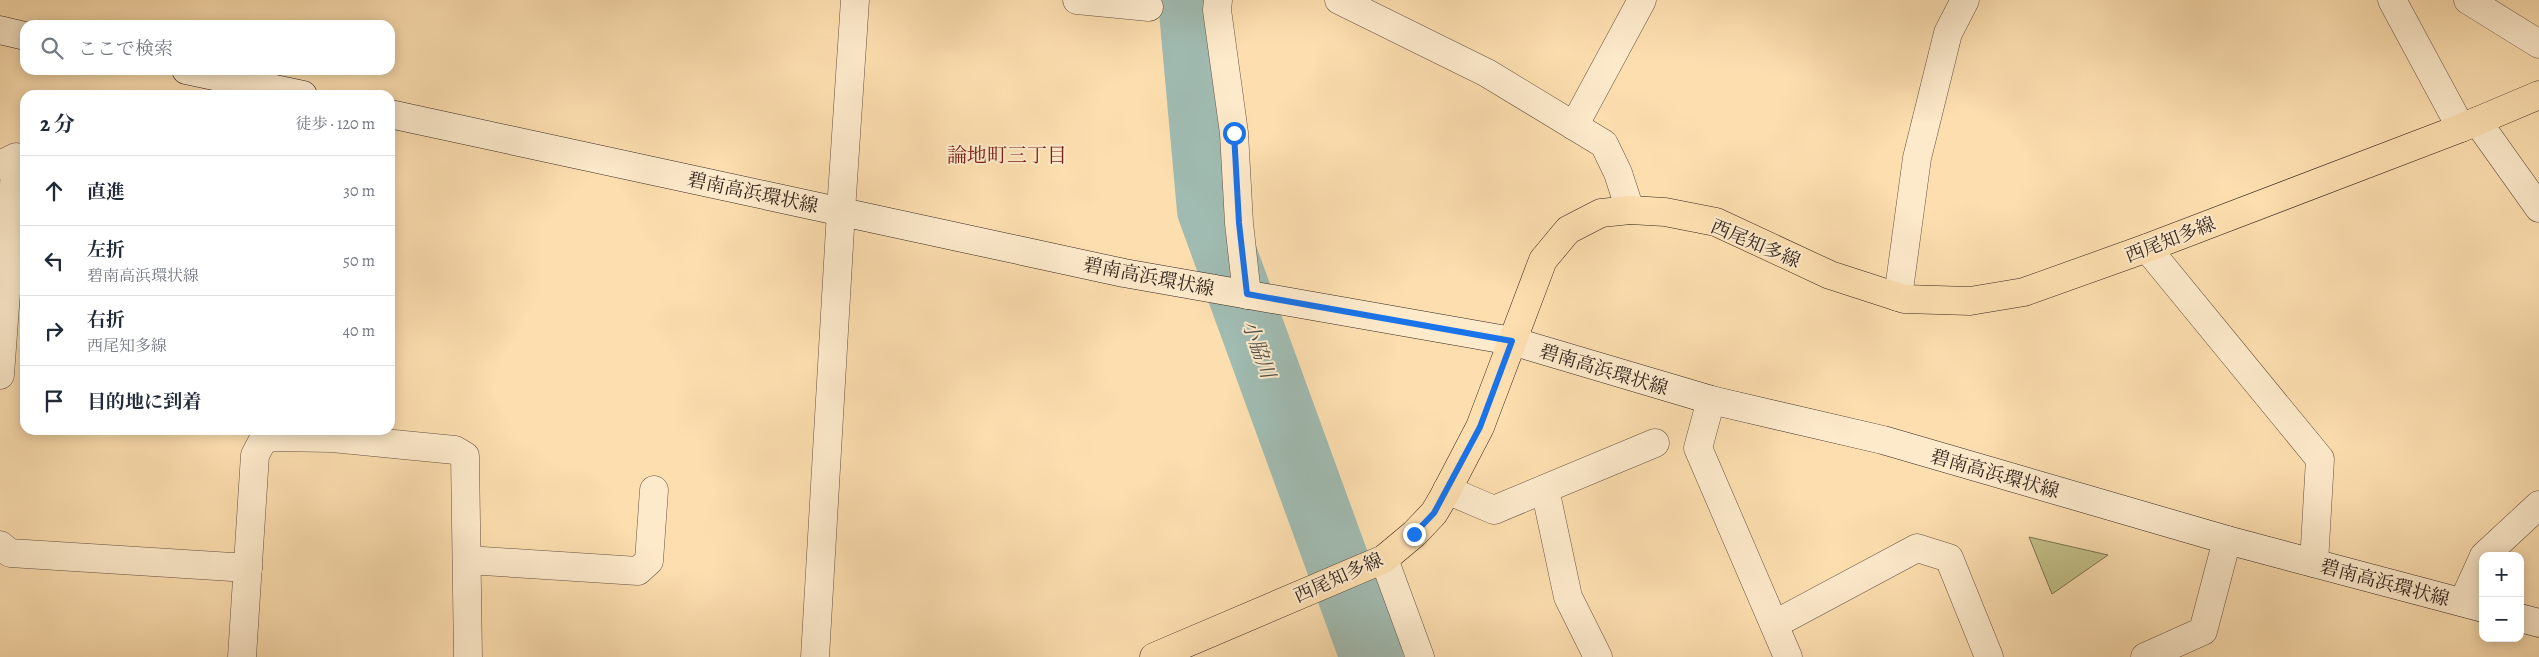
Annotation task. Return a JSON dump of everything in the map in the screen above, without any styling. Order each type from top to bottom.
[{"type":"main road","name":"西尾知多線","points":[[1154,657],[1384,559],[1414,534],[1434,513],[1480,427],[1543,260],[1568,230],[1601,213],[1630,210],[1665,212],[1716,222],[1830,275],[1904,299],[1970,300],[2024,292],[2146,248],[2469,125],[2539,95]]},
{"type":"street","points":[[815,657],[840,211],[855,0]]},
{"type":"street","points":[[1077,0],[1149,7]]},
{"type":"street","points":[[1218,0],[1217,10],[1234,133],[1239,223],[1247,294]]},
{"type":"street","points":[[1339,0],[1487,73],[1604,144],[1618,173],[1630,210]]},
{"type":"street","points":[[1574,126],[1642,0]]},
{"type":"street","points":[[1898,297],[1917,158],[1948,33],[1965,0]]},
{"type":"street","points":[[2392,0],[2469,125],[2539,208]]},
{"type":"street","points":[[2468,0],[2539,44]]},
{"type":"street","points":[[0,30],[20,35]]},
{"type":"street","points":[[209,75],[280,90]]},
{"type":"street","name":"碧南高浜環状線","points":[[395,115],[1124,273],[1512,341],[1711,400],[1883,440],[2227,540],[2473,605]]},
{"type":"street","points":[[0,165],[16,157],[0,375]]},
{"type":"street","points":[[2146,248],[2320,459],[2314,563]]},
{"type":"street","points":[[1711,400],[1698,448],[1788,657]]},
{"type":"street","points":[[242,657],[254,455],[263,440],[274,437],[313,435]]},
{"type":"street","points":[[340,435],[455,450],[465,456],[468,657]]},
{"type":"street","points":[[1447,490],[1494,510],[1656,443]]},
{"type":"street","points":[[1545,489],[1568,597],[1598,657]]},
{"type":"street","points":[[467,560],[638,571],[649,561],[654,490]]},
{"type":"street","points":[[2488,552],[2539,506]]},
{"type":"street","points":[[2145,657],[2203,631],[2227,540]]},
{"type":"street","points":[[0,545],[10,553],[248,568]]},
{"type":"street","points":[[1775,624],[1917,548],[1950,558],[1989,657]]},
{"type":"street","points":[[1384,559],[1420,657]]},
{"type":"street","points":[[2473,605],[2479,576]]},
{"type":"street","points":[[2524,619],[2539,623]]},
{"type":"shaded area","points":[[2029,537],[2108,555],[2052,594]]},
{"type":"waterway","name":"小脇川","points":[[1190,0],[1209,210],[1372,657]]},
{"type":"district","name":"論地町三丁目","points":[[1007,155]]},
{"type":"route","points":[[1234,133],[1239,223],[1247,294],[1512,341],[1480,427],[1434,513],[1414,534]]}]
